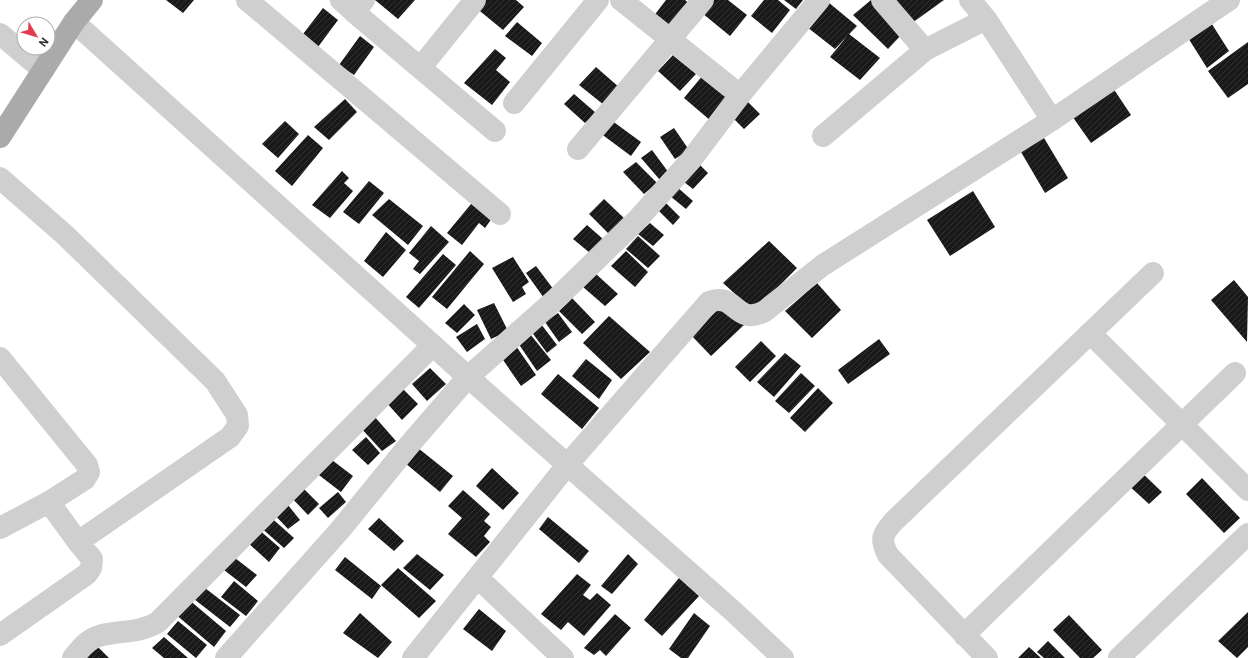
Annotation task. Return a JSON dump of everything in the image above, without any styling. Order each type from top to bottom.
[{"type":"main road","points":[[0,137],[74,22],[92,0]]},
{"type":"street","points":[[247,0],[500,214]]},
{"type":"street","points":[[421,67],[475,0]]},
{"type":"street","points":[[514,102],[598,0]]},
{"type":"street","points":[[621,0],[740,95]]},
{"type":"street","points":[[578,149],[703,0]]},
{"type":"street","points":[[226,658],[340,530],[410,444],[468,377],[557,298],[636,221],[691,160],[740,95],[819,0]]},
{"type":"street","points":[[882,0],[926,50]]},
{"type":"street","points":[[970,0],[986,19],[1052,120]]},
{"type":"street","points":[[413,658],[568,464],[709,302],[718,299],[726,301],[744,315],[756,316],[766,311],[823,265],[1052,120],[1229,0]]},
{"type":"street","points":[[353,4],[421,67],[495,131]]},
{"type":"street","points":[[823,136],[926,50],[986,19]]},
{"type":"street","points":[[74,22],[468,377],[734,612],[783,658]]},
{"type":"street","points":[[0,34],[43,70]]},
{"type":"street","points":[[0,178],[65,235],[215,381],[237,415],[238,426],[230,437],[78,542]]},
{"type":"street","points":[[987,658],[888,555],[883,546],[883,534],[893,522],[1153,273]]},
{"type":"street","points":[[1090,333],[1248,490]]},
{"type":"street","points":[[73,658],[84,644],[98,636],[148,628],[158,622],[433,345]]},
{"type":"street","points":[[0,358],[87,465],[88,472],[85,479],[49,502],[0,528]]},
{"type":"street","points":[[964,635],[1235,373]]},
{"type":"street","points":[[0,635],[87,574],[91,568],[92,559],[49,502]]},
{"type":"street","points":[[1118,658],[1248,534]]},
{"type":"street","points":[[478,578],[563,658]]},
{"type":"building","points":[[166,0],[194,0],[183,13]]},
{"type":"building","points":[[375,0],[415,0],[398,19]]},
{"type":"building","points":[[481,0],[516,0],[524,7],[503,30],[475,7]]},
{"type":"building","points":[[666,0],[685,0],[690,4],[669,30],[653,17]]},
{"type":"building","points":[[713,0],[728,0],[747,15],[730,36],[702,13]]},
{"type":"building","points":[[764,0],[778,0],[790,10],[772,33],[751,16]]},
{"type":"building","points":[[784,0],[803,0],[796,9]]},
{"type":"building","points":[[871,0],[904,32],[888,49],[853,15]]},
{"type":"building","points":[[897,0],[944,0],[912,23],[894,2]]},
{"type":"building","points":[[828,2],[857,26],[835,49],[807,27]]},
{"type":"building","points":[[323,8],[338,20],[315,51],[300,38]]},
{"type":"building","points":[[1208,18],[1229,51],[1207,68],[1185,33]]},
{"type":"building","points":[[517,22],[542,43],[532,56],[505,36]]},
{"type":"building","points":[[849,34],[880,58],[860,80],[830,57]]},
{"type":"building","points":[[360,36],[374,47],[354,75],[339,65]]},
{"type":"building","points":[[1248,42],[1248,84],[1228,98],[1208,71]]},
{"type":"building","points":[[495,49],[506,58],[496,70],[510,82],[492,105],[464,83]]},
{"type":"building","points":[[673,55],[696,74],[680,91],[658,71]]},
{"type":"building","points":[[596,67],[620,88],[604,105],[579,85]]},
{"type":"building","points":[[703,75],[729,98],[711,121],[684,98]]},
{"type":"building","points":[[1113,88],[1131,115],[1091,143],[1072,116]]},
{"type":"building","points":[[574,94],[596,113],[585,123],[564,104]]},
{"type":"building","points":[[345,99],[357,112],[329,140],[314,127]]},
{"type":"building","points":[[748,102],[760,114],[744,129],[732,117]]},
{"type":"building","points":[[611,120],[641,142],[631,156],[600,133]]},
{"type":"building","points":[[285,121],[299,134],[278,158],[262,144]]},
{"type":"building","points":[[674,128],[689,150],[675,159],[660,137]]},
{"type":"building","points":[[308,135],[323,148],[292,186],[275,171]]},
{"type":"building","points":[[1044,138],[1068,178],[1045,193],[1021,152]]},
{"type":"building","points":[[652,150],[669,173],[660,180],[641,158]]},
{"type":"building","points":[[636,162],[657,183],[644,194],[623,172]]},
{"type":"building","points":[[699,164],[708,173],[693,189],[684,182]]},
{"type":"building","points":[[342,171],[349,178],[344,183],[353,191],[330,218],[312,205]]},
{"type":"building","points":[[369,181],[384,193],[359,224],[343,212]]},
{"type":"building","points":[[677,187],[693,201],[686,209],[670,196]]},
{"type":"building","points":[[973,191],[995,227],[950,256],[927,220]]},
{"type":"building","points":[[476,198],[495,214],[485,228],[479,223],[462,245],[447,233]]},
{"type":"building","points":[[389,199],[423,226],[408,245],[372,215]]},
{"type":"building","points":[[604,199],[625,219],[609,234],[589,214]]},
{"type":"building","points":[[665,202],[680,217],[673,225],[658,210]]},
{"type":"building","points":[[650,223],[664,235],[653,246],[638,234]]},
{"type":"building","points":[[587,225],[603,239],[590,253],[573,239]]},
{"type":"building","points":[[431,226],[449,242],[420,274],[413,269],[419,261],[409,253]]},
{"type":"building","points":[[386,232],[406,250],[383,277],[364,261]]},
{"type":"building","points":[[638,236],[660,256],[648,268],[626,249]]},
{"type":"building","points":[[769,241],[797,268],[754,311],[723,283]]},
{"type":"building","points":[[470,251],[484,264],[447,309],[432,297]]},
{"type":"building","points":[[626,251],[648,272],[635,287],[611,266]]},
{"type":"building","points":[[443,254],[456,265],[419,308],[406,297]]},
{"type":"building","points":[[513,257],[529,282],[522,287],[526,294],[513,302],[492,268]]},
{"type":"building","points":[[536,266],[554,290],[544,298],[526,273]]},
{"type":"building","points":[[596,274],[618,294],[605,306],[583,287]]},
{"type":"building","points":[[1234,280],[1248,297],[1247,342],[1211,300]]},
{"type":"building","points":[[817,283],[841,310],[812,338],[785,311]]},
{"type":"building","points":[[572,298],[595,322],[582,334],[559,311]]},
{"type":"building","points":[[494,303],[508,331],[491,339],[477,310]]},
{"type":"building","points":[[464,304],[475,315],[457,333],[445,323]]},
{"type":"building","points":[[724,304],[744,325],[711,356],[691,335]]},
{"type":"building","points":[[558,313],[572,332],[559,342],[545,322]]},
{"type":"building","points":[[609,316],[650,352],[621,379],[583,343]]},
{"type":"building","points":[[477,324],[485,339],[467,352],[456,337]]},
{"type":"building","points":[[541,324],[557,345],[547,353],[531,331]]},
{"type":"building","points":[[530,334],[551,360],[537,371],[518,343]]},
{"type":"building","points":[[879,339],[890,354],[848,384],[838,370]]},
{"type":"building","points":[[761,341],[776,356],[750,382],[735,367]]},
{"type":"building","points":[[516,346],[536,375],[521,386],[501,357]]},
{"type":"building","points":[[785,353],[801,366],[774,397],[757,382]]},
{"type":"building","points":[[586,359],[612,380],[599,399],[572,376]]},
{"type":"building","points":[[430,368],[446,384],[427,401],[412,384]]},
{"type":"building","points":[[801,373],[815,386],[789,413],[775,401]]},
{"type":"building","points":[[558,374],[599,408],[582,429],[541,394]]},
{"type":"building","points":[[402,388],[418,404],[402,420],[385,401]]},
{"type":"building","points":[[818,388],[833,403],[805,432],[790,418]]},
{"type":"building","points":[[374,416],[396,441],[382,451],[360,427]]},
{"type":"building","points":[[366,437],[380,453],[368,465],[352,450]]},
{"type":"building","points":[[418,448],[453,476],[440,492],[405,463]]},
{"type":"building","points":[[328,457],[353,476],[341,492],[315,472]]},
{"type":"building","points":[[492,468],[519,493],[503,510],[476,486]]},
{"type":"building","points":[[1140,471],[1162,492],[1149,504],[1127,484]]},
{"type":"building","points":[[1202,478],[1240,518],[1224,533],[1186,494]]},
{"type":"building","points":[[299,484],[319,504],[308,515],[288,494]]},
{"type":"building","points":[[463,490],[490,514],[484,521],[491,527],[484,536],[490,542],[476,557],[448,534],[462,518],[448,506]]},
{"type":"building","points":[[338,492],[346,502],[328,518],[319,508]]},
{"type":"building","points":[[284,500],[300,520],[288,529],[271,511]]},
{"type":"building","points":[[267,514],[294,538],[284,548],[258,525]]},
{"type":"building","points":[[548,517],[589,551],[579,563],[539,529]]},
{"type":"building","points":[[379,518],[404,541],[394,551],[368,529]]},
{"type":"building","points":[[258,529],[280,548],[269,562],[246,541]]},
{"type":"building","points":[[417,554],[444,575],[430,590],[403,568]]},
{"type":"building","points":[[628,554],[638,564],[612,594],[601,586]]},
{"type":"building","points":[[345,557],[381,586],[372,599],[335,570]]},
{"type":"building","points":[[235,558],[257,575],[246,587],[224,570]]},
{"type":"building","points":[[398,568],[436,601],[419,618],[381,585]]},
{"type":"building","points":[[577,574],[591,585],[583,595],[590,600],[597,593],[611,605],[584,636],[568,622],[561,630],[541,614]]},
{"type":"building","points":[[679,578],[699,596],[662,636],[644,620]]},
{"type":"building","points":[[234,581],[258,601],[246,616],[221,597]]},
{"type":"building","points":[[205,588],[240,615],[230,627],[194,599]]},
{"type":"building","points":[[188,599],[226,631],[214,647],[174,613]]},
{"type":"building","points":[[479,609],[506,631],[492,651],[463,629]]},
{"type":"building","points":[[1248,612],[1248,647],[1237,658],[1218,641]]},
{"type":"building","points":[[360,613],[392,642],[378,658],[343,633]]},
{"type":"building","points":[[694,613],[710,626],[688,658],[681,658],[669,649]]},
{"type":"building","points":[[615,614],[631,628],[606,656],[600,650],[594,655],[584,648]]},
{"type":"building","points":[[1069,615],[1102,650],[1093,658],[1080,658],[1053,630]]},
{"type":"building","points":[[178,621],[207,645],[196,658],[167,634]]},
{"type":"building","points":[[164,637],[188,658],[164,658],[152,648]]},
{"type":"building","points":[[1048,641],[1065,658],[1044,658],[1037,652]]},
{"type":"building","points":[[97,646],[109,658],[84,658]]},
{"type":"building","points":[[1029,647],[1041,658],[1018,658]]}]
